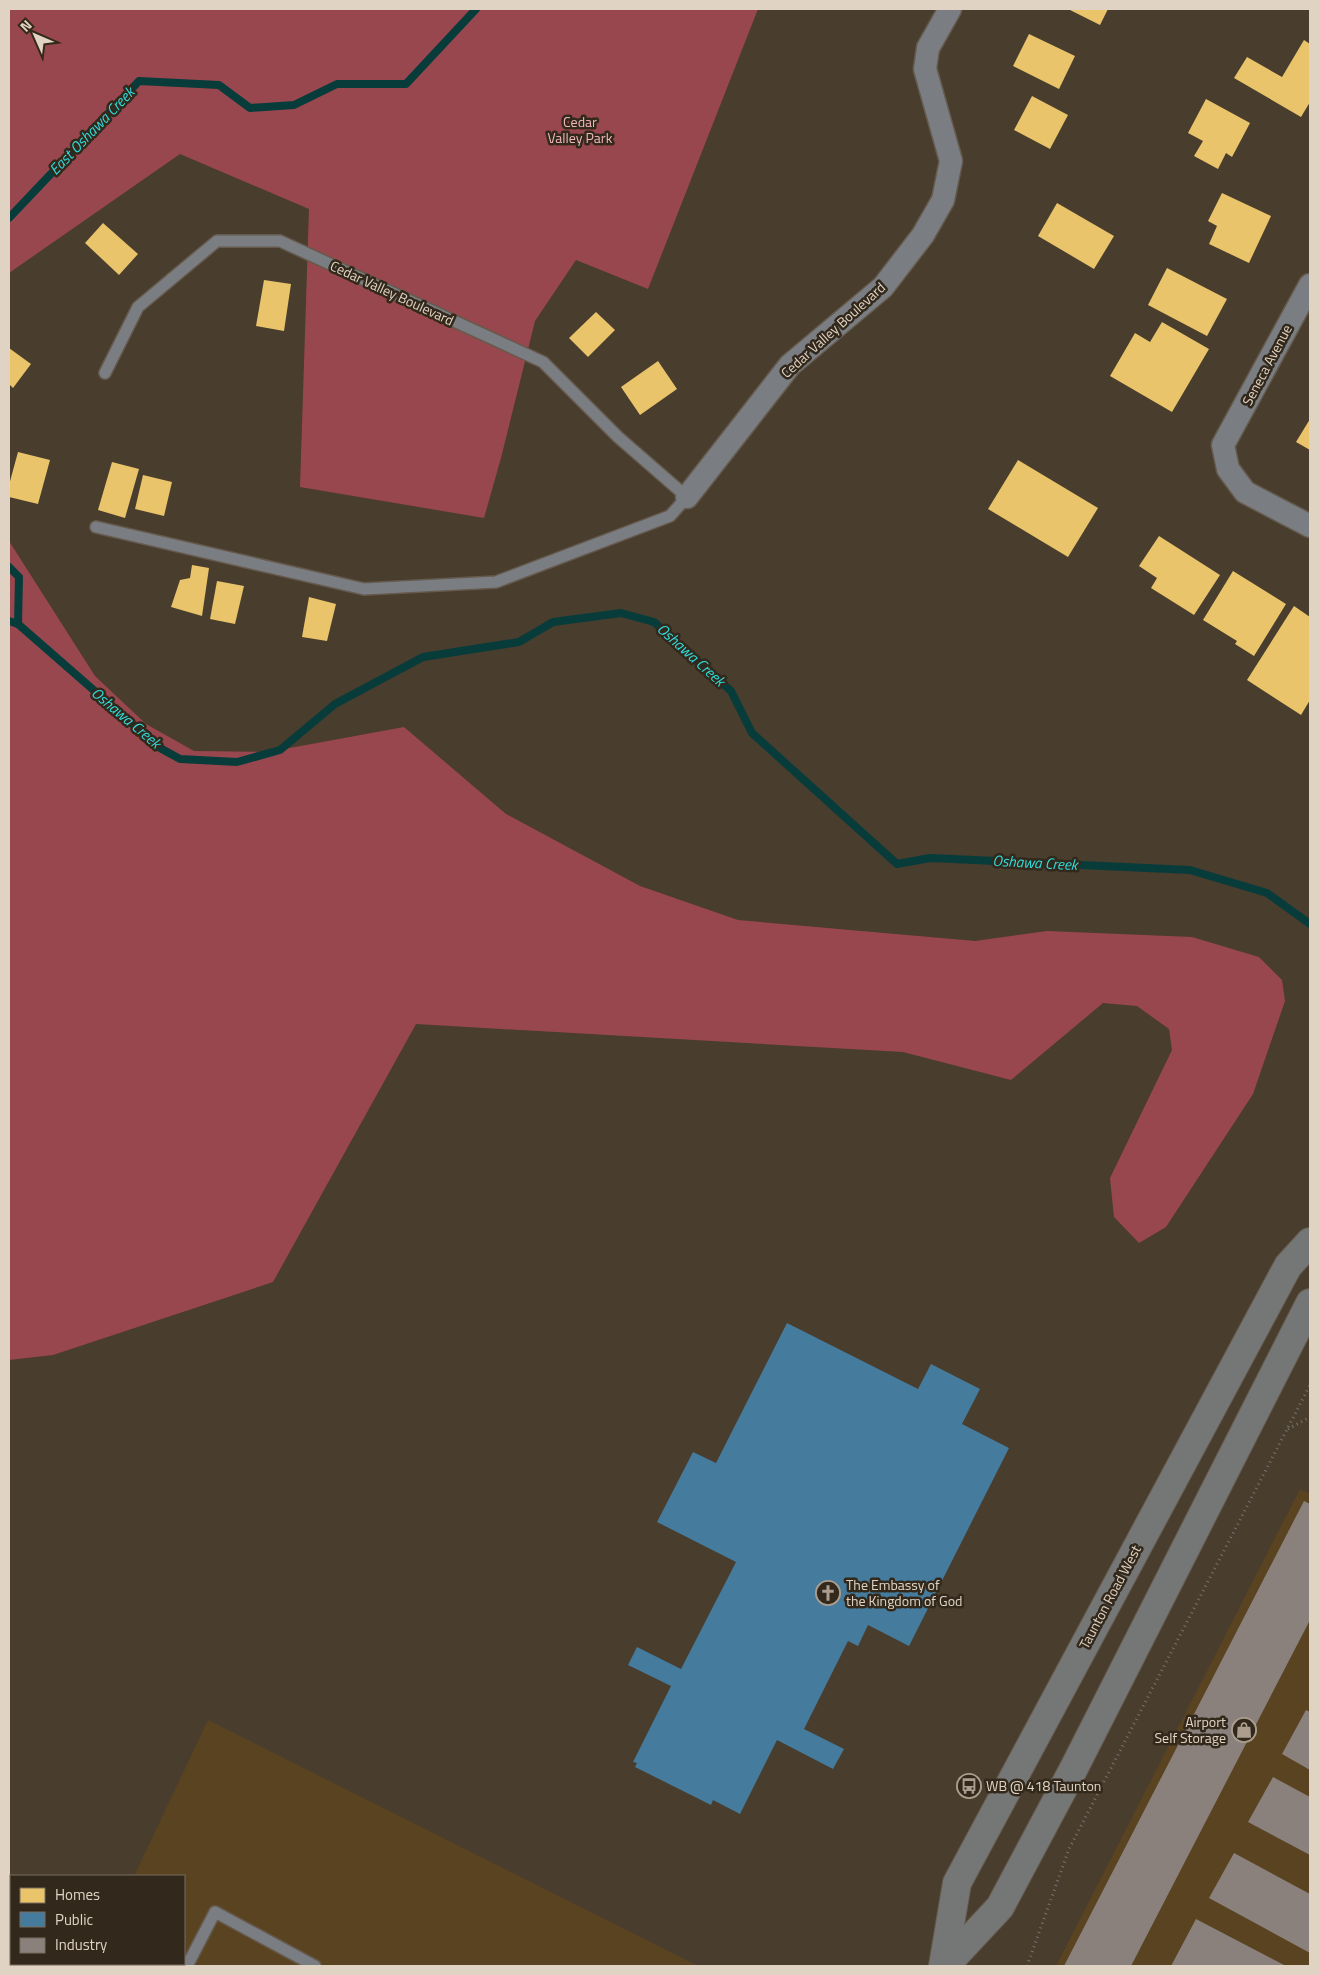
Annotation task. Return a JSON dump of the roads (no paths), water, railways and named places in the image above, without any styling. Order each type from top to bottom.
[{"type":"main road","name":"Taunton Road West","points":[[944,1966],[957,1882],[1288,1266],[1310,1242]]},
{"type":"main road","name":"Taunton Road West","points":[[944,1966],[1000,1907],[1083,1750],[1310,1303]]},
{"type":"street","name":"Cedar Valley Boulevard","points":[[687,497],[790,366],[883,287],[923,235],[943,200],[951,161],[925,69],[928,48],[950,9]]},
{"type":"street","name":"Seneca Avenue","points":[[1310,285],[1223,445],[1228,469],[1244,492],[1310,526]]},
{"type":"lane","name":"Cedar Valley Boulevard","points":[[96,527],[364,589],[496,582],[670,516],[687,497],[618,437],[543,362],[280,241],[218,241],[138,306],[105,373]]},
{"type":"lane","points":[[187,1966],[215,1912],[315,1966]]},
{"type":"waterway","name":"East Oshawa Creek","points":[[9,218],[139,81],[219,85],[250,108],[294,105],[337,84],[406,84],[476,9]]},
{"type":"waterway","name":"East Oshawa Creek","points":[[9,567],[19,577],[18,624]]},
{"type":"waterway","name":"Oshawa Creek","points":[[9,621],[18,624],[160,748],[180,759],[237,762],[280,750],[335,704],[423,657],[519,642],[553,622],[621,613],[654,622],[731,691],[752,733],[897,864],[930,858],[1190,870],[1267,893],[1310,924]]},
{"type":"place","name":"The Embassy of the Kingdom of God","points":[[828,1593]]},
{"type":"place","name":"Airport Self Storage","points":[[1244,1730]]},
{"type":"place","name":"WB @ 418 Taunton","points":[[969,1786]]},
{"type":"park label","name":"Cedar Valley Park","points":[[580,130]]}]
